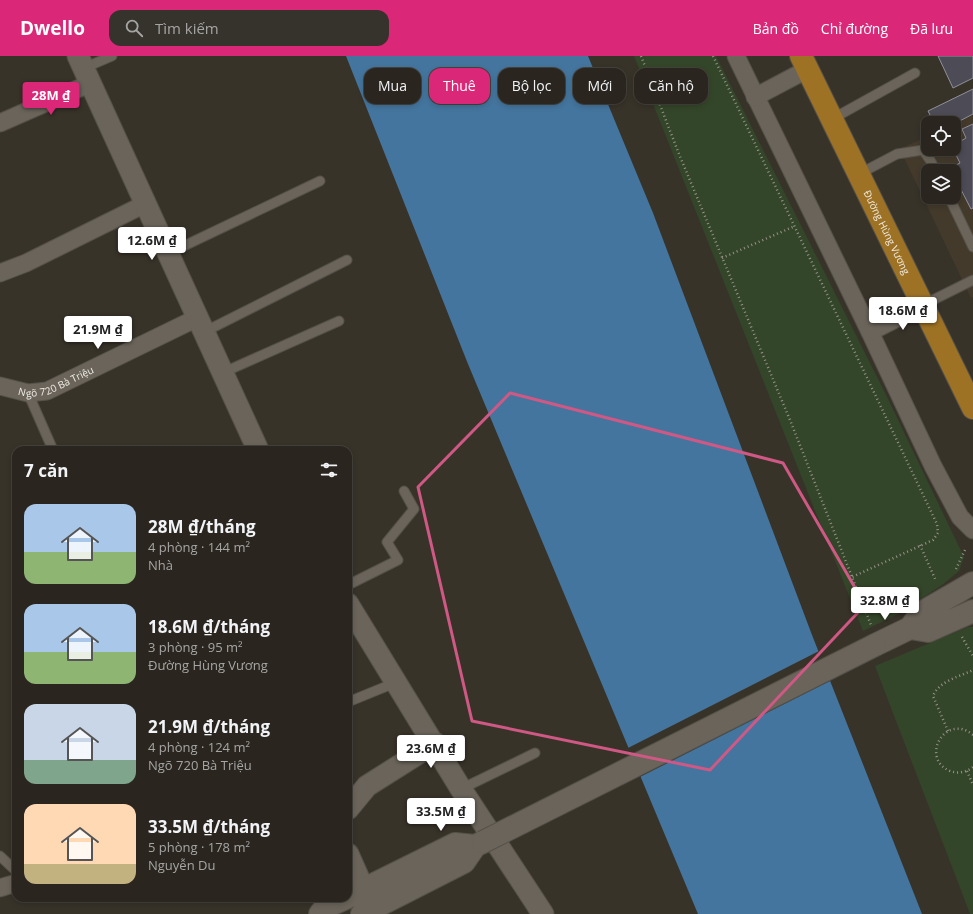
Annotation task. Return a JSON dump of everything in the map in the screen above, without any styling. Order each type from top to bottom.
[{"type":"main road","name":"Đường Hùng Vương","points":[[804,62],[973,408]]},
{"type":"main road","points":[[910,628],[921,613],[973,583]]},
{"type":"main road","points":[[320,914],[326,907],[363,903],[464,862],[479,844],[873,636],[910,628],[928,631],[973,611]]},
{"type":"street","points":[[736,56],[870,332],[933,466],[960,517],[973,530]]},
{"type":"street","points":[[755,97],[804,62]]},
{"type":"street","points":[[0,123],[84,69],[167,254],[256,446]]},
{"type":"street","points":[[0,273],[26,264],[145,204]]},
{"type":"street","points":[[870,332],[923,305]]},
{"type":"street","name":"Ngõ 720 Bà Triệu","points":[[0,386],[28,393],[47,391],[200,325]]},
{"type":"street","points":[[352,610],[462,789],[543,914]]},
{"type":"street","points":[[352,804],[367,786],[435,743]]},
{"type":"street","points":[[352,867],[363,903]]},
{"type":"street","points":[[0,888],[12,884]]},
{"type":"lane","points":[[84,69],[112,56]]},
{"type":"lane","points":[[832,119],[916,73]]},
{"type":"lane","points":[[859,174],[897,154],[923,150],[932,164]]},
{"type":"lane","points":[[167,254],[320,181]]},
{"type":"lane","points":[[952,204],[973,247]]},
{"type":"lane","points":[[200,325],[347,260]]},
{"type":"lane","points":[[923,305],[973,280]]},
{"type":"lane","points":[[222,374],[339,321]]},
{"type":"lane","points":[[28,393],[51,446]]},
{"type":"lane","points":[[352,583],[398,560],[387,542],[414,509],[404,491]]},
{"type":"lane","points":[[352,700],[397,682]]},
{"type":"lane","points":[[462,789],[535,752]]},
{"type":"lane","points":[[0,856],[12,867]]},
{"type":"path","points":[[641,56],[679,154],[790,420],[852,577],[873,636]]},
{"type":"path","points":[[713,56],[937,524],[938,533],[933,540],[852,577]]},
{"type":"path","points":[[722,258],[795,226]]},
{"type":"path","points":[[920,546],[933,579],[940,582]]},
{"type":"path","points":[[952,574],[958,566],[965,550]]},
{"type":"path","points":[[962,636],[973,656]]},
{"type":"path","points":[[948,731],[933,696],[935,690],[940,685],[973,670]]},
{"type":"path","points":[[973,734],[960,729],[948,731],[938,740],[936,747],[938,760],[942,766],[953,772],[967,771],[973,767]]},
{"type":"path","points":[[967,771],[973,784]]},
{"type":"highlighted area","points":[[510,393],[783,463],[865,605],[710,770],[472,721],[418,487]]},
{"type":"shaded area","points":[[973,115],[973,297],[971,298],[926,204],[961,204],[961,164],[921,164],[921,193],[900,149],[921,139],[921,156],[961,156],[961,121]]},
{"type":"green space","points":[[634,56],[716,56],[886,395],[964,557],[959,571],[942,585],[896,615],[863,631],[653,104],[708,104],[708,68],[639,68]]},
{"type":"green space","points":[[968,627],[973,627],[973,914],[970,914],[875,666]]},
{"type":"water","points":[[346,56],[588,56],[593,68],[573,68],[573,104],[608,104],[653,213],[812,635],[922,914],[698,914],[468,364],[365,104],[421,104],[421,68],[364,68],[364,101]]},
{"type":"pier","points":[[821,650],[832,680],[638,778],[626,749]]},
{"type":"building","points":[[938,56],[973,56],[973,78],[953,88]]},
{"type":"building","points":[[973,89],[973,114],[961,120],[961,116],[930,116],[928,111]]},
{"type":"building","points":[[973,124],[973,208],[971,209],[961,190],[961,164],[958,164],[960,163],[956,156],[961,156],[961,141],[966,138],[962,129]]}]
